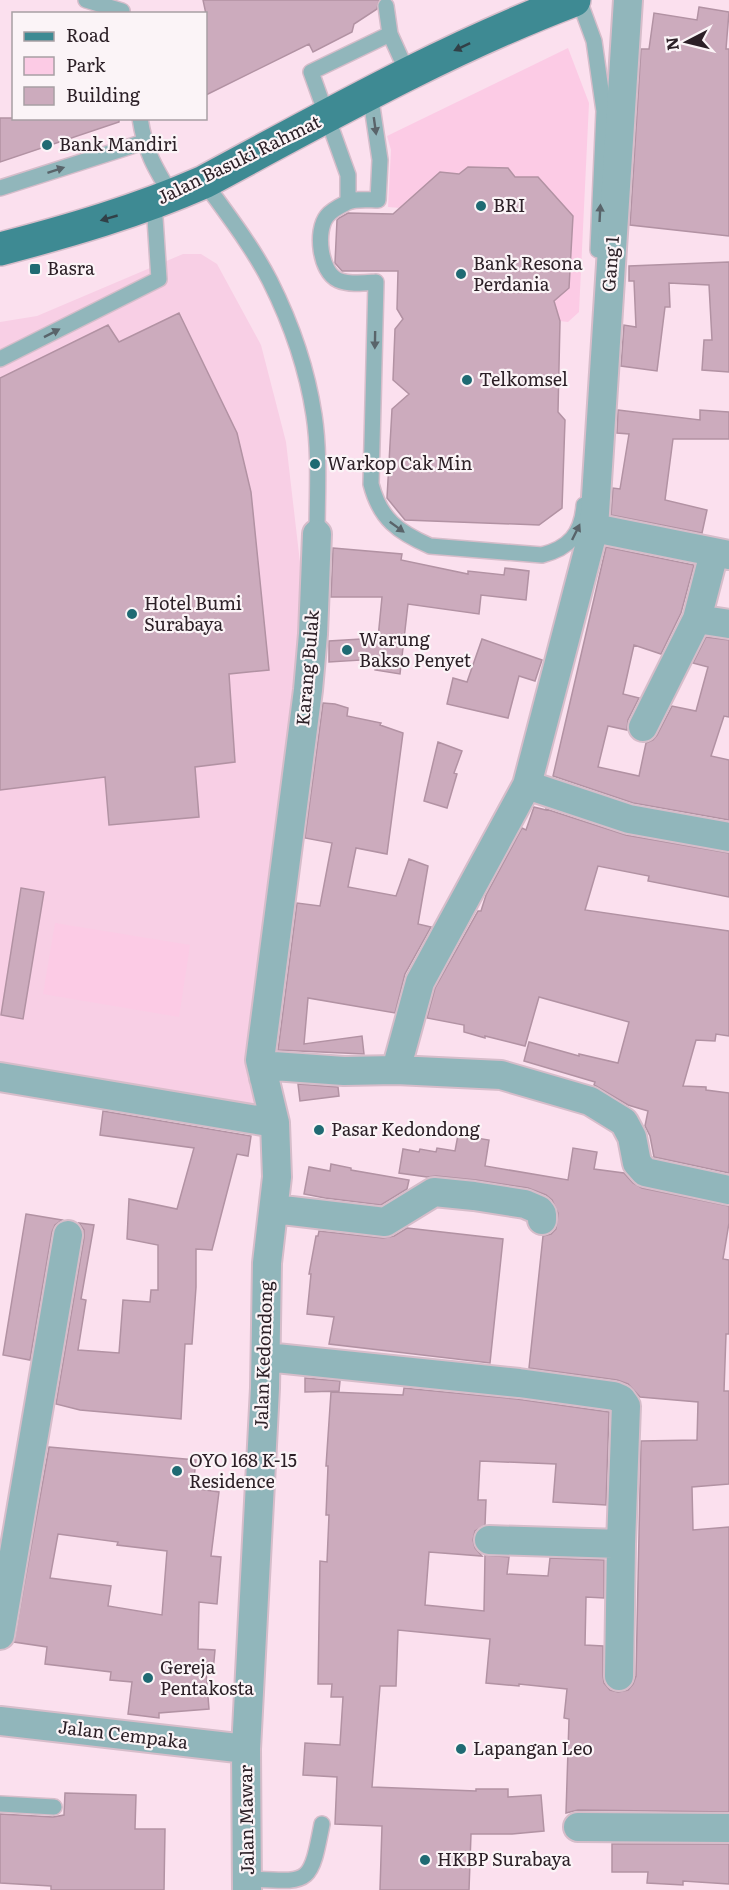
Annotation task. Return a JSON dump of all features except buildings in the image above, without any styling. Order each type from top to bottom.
[{"type":"main road","points":[[514,22],[540,0]]},
{"type":"main road","points":[[514,22],[576,0]]},
{"type":"main road","name":"Jalan Basuki Rahmat","points":[[0,249],[163,200],[204,182],[370,93],[514,22]]},
{"type":"street","name":"Gang 1","points":[[396,1070],[420,982],[527,785],[594,528],[628,0]]},
{"type":"street","points":[[594,528],[721,554],[697,619],[644,727]]},
{"type":"street","name":"Karang Bulak","points":[[278,1177],[275,1124],[260,1060],[308,690],[317,534]]},
{"type":"street","points":[[697,619],[729,624]]},
{"type":"street","points":[[527,785],[629,819],[729,837]]},
{"type":"street","points":[[264,1078],[273,1066],[344,1071],[396,1070],[501,1075],[590,1101],[624,1122],[632,1137],[637,1163],[645,1173],[729,1190]]},
{"type":"street","points":[[0,1077],[275,1124]]},
{"type":"street","name":"Jalan Kedondong","points":[[246,1749],[266,1357],[267,1263],[278,1177]]},
{"type":"street","points":[[274,1209],[385,1222],[434,1192],[525,1204],[539,1210],[542,1220]]},
{"type":"street","points":[[0,1635],[68,1236]]},
{"type":"street","points":[[266,1357],[519,1383],[614,1395],[621,1399],[626,1406],[619,1676]]},
{"type":"street","points":[[489,1540],[621,1544]]},
{"type":"street","name":"Jalan Cempaka","points":[[0,1721],[246,1749]]},
{"type":"street","name":"Jalan Mawar","points":[[246,1749],[248,1885]]},
{"type":"street","points":[[578,1827],[729,1828]]},
{"type":"lane","points":[[86,0],[122,8]]},
{"type":"lane","points":[[370,93],[380,160],[378,200],[348,201],[326,217],[322,229],[321,252],[327,269],[338,280],[356,283],[376,282],[371,484],[375,500],[386,518],[413,539],[430,546],[542,555],[558,550],[572,541],[583,517],[604,111],[594,41],[576,0]]},
{"type":"lane","points":[[386,6],[390,34],[408,75]]},
{"type":"lane","points":[[348,201],[348,175],[311,72],[390,34]]},
{"type":"lane","points":[[0,359],[159,279],[163,200],[144,142],[140,120]]},
{"type":"lane","points":[[0,188],[144,142]]},
{"type":"lane","name":"Karang Bulak","points":[[204,182],[270,280],[298,347],[315,417],[318,476],[317,534]]},
{"type":"lane","points":[[0,1804],[54,1807]]},
{"type":"lane","points":[[248,1885],[294,1881],[308,1874],[314,1863],[322,1824]]},
{"type":"shaded area","points":[[183,254],[201,254],[217,264],[261,345],[286,442],[309,640],[265,1116],[0,1072],[0,322],[37,316]]},
{"type":"green space","points":[[568,48],[589,103],[579,312],[568,322],[560,321],[554,301],[569,288],[573,216],[538,177],[515,177],[508,168],[468,167],[459,174],[440,172],[400,208],[388,207],[391,150],[387,136]]},
{"type":"green space","points":[[55,923],[190,945],[179,1017],[43,994]]},
{"type":"place","name":"Bank Mandiri","points":[[47,145]]},
{"type":"place","name":"BRI","points":[[481,206]]},
{"type":"place","name":"Basra","points":[[35,269]]},
{"type":"place","name":"Bank Resona Perdania","points":[[461,274]]},
{"type":"place","name":"Telkomsel","points":[[467,380]]},
{"type":"place","name":"Warkop Cak Min","points":[[315,464]]},
{"type":"place","name":"Hotel Bumi Surabaya","points":[[132,614]]},
{"type":"place","name":"Warung Bakso Penyet","points":[[347,650]]},
{"type":"place","name":"Pasar Kedondong","points":[[319,1130]]},
{"type":"place","name":"OYO 168 K-15 Residence","points":[[177,1471]]},
{"type":"place","name":"Gereja Pentakosta","points":[[148,1678]]},
{"type":"place","name":"Lapangan Leo","points":[[461,1749]]},
{"type":"place","name":"HKBP Surabaya","points":[[425,1860]]}]
